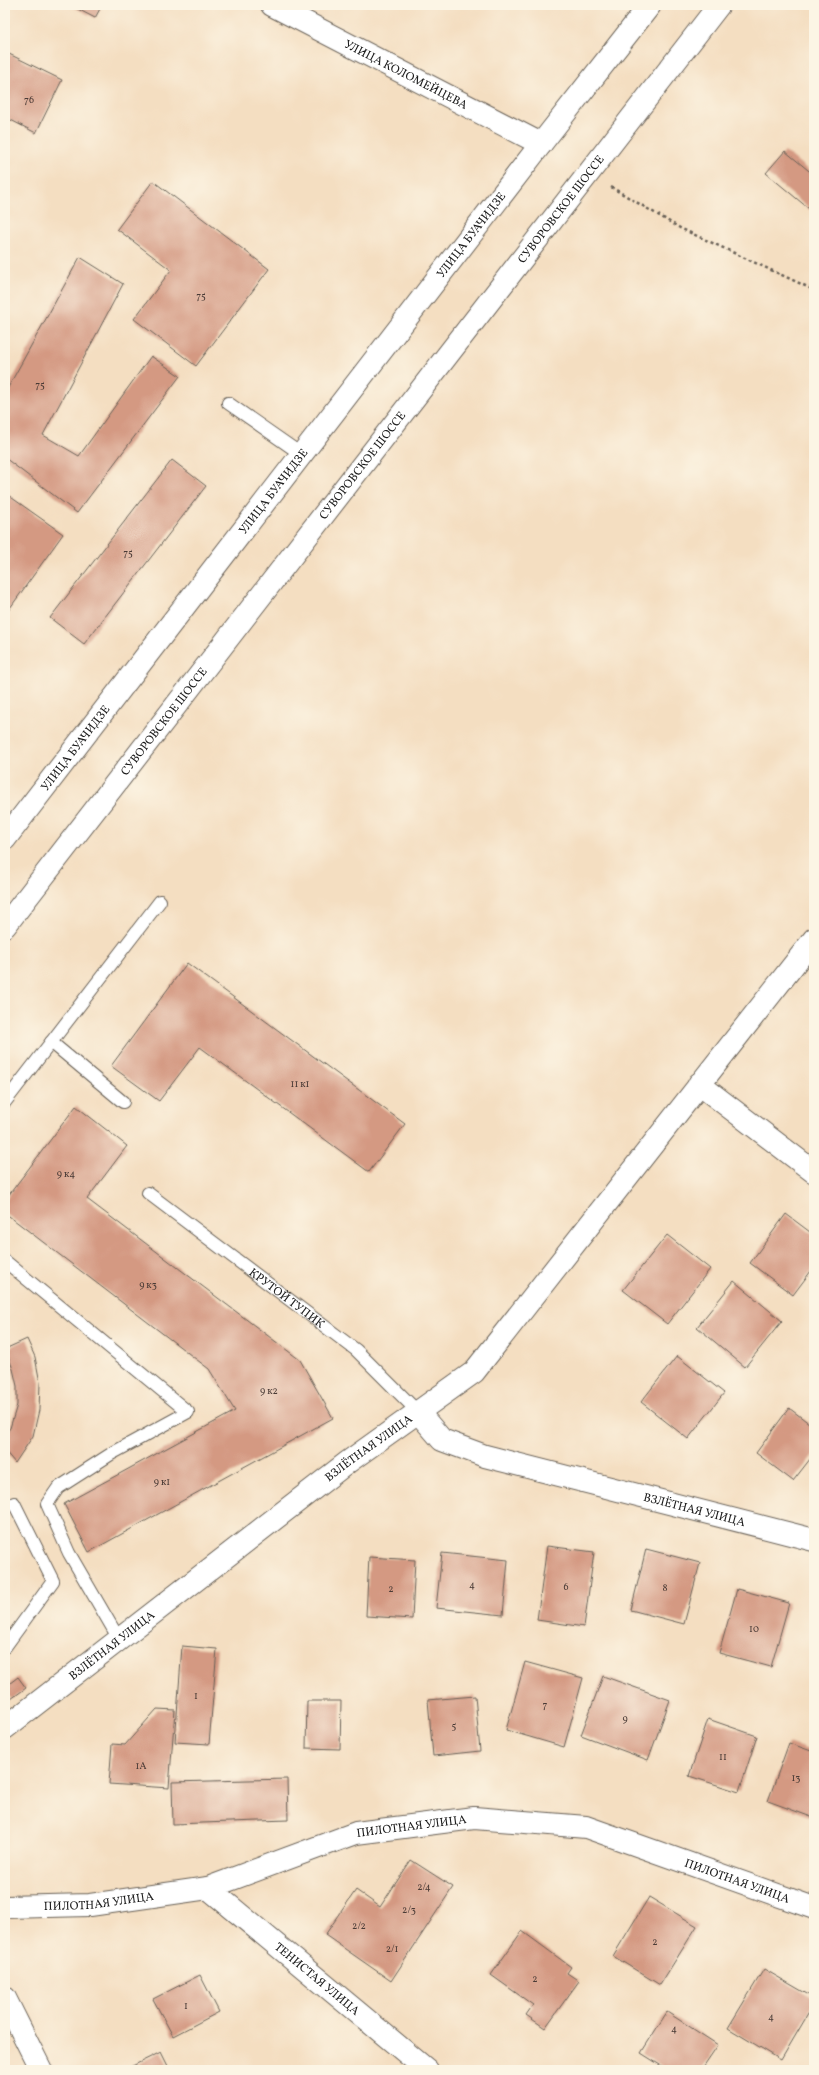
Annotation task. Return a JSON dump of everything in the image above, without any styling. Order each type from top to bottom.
[{"type":"street","name":"УЛИЦА КОЛОМЕЙЦЕВА","points":[[272,5],[541,144]]},
{"type":"street","points":[[541,144],[650,5]]},
{"type":"street","name":"СУВОРОВСКОЕ ШОССЕ","points":[[5,926],[719,5]]},
{"type":"street","name":"УЛИЦА БУАЧИДЗЕ","points":[[5,839],[541,144]]},
{"type":"street","points":[[418,1412],[474,1372],[814,939]]},
{"type":"street","points":[[699,1084],[814,1172]]},
{"type":"street","name":"ВЗЛЁТНАЯ УЛИЦА","points":[[8,1720],[119,1639],[348,1462],[418,1412],[442,1440],[484,1456],[814,1540]]},
{"type":"street","name":"ПИЛОТНАЯ УЛИЦА","points":[[5,1907],[90,1905],[208,1888],[356,1833],[474,1818],[586,1827],[814,1908]]},
{"type":"street","name":"ТЕНИСТАЯ УЛИЦА","points":[[208,1888],[427,2070]]},
{"type":"street","points":[[5,1998],[41,2070]]},
{"type":"lane","points":[[228,403],[302,454]]},
{"type":"lane","points":[[5,1102],[160,901]]},
{"type":"lane","points":[[51,1042],[123,1102]]},
{"type":"lane","name":"КРУТОЙ ТУПИК","points":[[148,1193],[356,1350],[418,1412]]},
{"type":"lane","points":[[5,1261],[188,1412],[111,1454],[58,1488],[47,1504],[69,1553],[119,1639]]},
{"type":"lane","points":[[5,1647],[53,1581],[14,1503]]},
{"type":"path","points":[[588,173],[680,228],[814,290]]},
{"type":"building","points":[[70,5],[102,5],[95,18]]},
{"type":"building","points":[[5,52],[62,80],[36,133],[5,117]]},
{"type":"building","points":[[785,151],[814,175],[814,213],[766,173]]},
{"type":"building","points":[[153,181],[269,269],[196,366],[134,319],[171,270],[117,229]]},
{"type":"building","points":[[80,257],[123,284],[43,435],[79,456],[151,356],[180,376],[77,513],[5,458],[5,393]]},
{"type":"building","points":[[172,460],[206,486],[84,644],[50,618]]},
{"type":"building","points":[[5,493],[63,534],[5,615],[5,550],[7,546],[5,545]]},
{"type":"building","points":[[187,963],[405,1124],[369,1172],[200,1047],[159,1101],[111,1066]]},
{"type":"building","points":[[76,1106],[127,1146],[87,1199],[300,1360],[333,1418],[89,1552],[64,1504],[235,1411],[209,1369],[5,1213],[5,1200]]},
{"type":"building","points":[[786,1214],[814,1235],[814,1267],[793,1295],[750,1263]]},
{"type":"building","points":[[667,1235],[710,1269],[667,1324],[623,1290]]},
{"type":"building","points":[[734,1281],[782,1321],[745,1367],[697,1327]]},
{"type":"building","points":[[27,1339],[35,1357],[40,1383],[39,1410],[33,1436],[15,1463],[5,1451],[5,1435],[10,1428],[17,1405],[17,1386],[13,1369],[5,1349]]},
{"type":"building","points":[[677,1356],[724,1393],[688,1439],[641,1402]]},
{"type":"building","points":[[789,1408],[814,1427],[814,1454],[793,1481],[756,1453]]},
{"type":"building","points":[[547,1546],[594,1552],[584,1627],[537,1620]]},
{"type":"building","points":[[646,1549],[700,1563],[684,1624],[631,1610]]},
{"type":"building","points":[[442,1553],[508,1560],[503,1615],[436,1608]]},
{"type":"building","points":[[369,1557],[415,1560],[412,1619],[366,1616]]},
{"type":"building","points":[[737,1589],[789,1603],[771,1667],[719,1653]]},
{"type":"building","points":[[182,1646],[217,1649],[209,1744],[175,1742]]},
{"type":"building","points":[[525,1662],[583,1678],[564,1747],[506,1730]]},
{"type":"building","points":[[603,1676],[670,1700],[648,1760],[581,1735]]},
{"type":"building","points":[[18,1677],[26,1688],[11,1699],[5,1691],[5,1687]]},
{"type":"building","points":[[475,1696],[480,1751],[433,1756],[428,1700]]},
{"type":"building","points":[[307,1701],[341,1701],[340,1749],[306,1748]]},
{"type":"building","points":[[157,1709],[175,1710],[169,1788],[109,1784],[112,1744],[125,1745]]},
{"type":"building","points":[[708,1719],[757,1736],[739,1792],[689,1776]]},
{"type":"building","points":[[789,1743],[814,1752],[814,1818],[768,1801]]},
{"type":"building","points":[[287,1779],[288,1820],[173,1824],[172,1782]]},
{"type":"building","points":[[411,1860],[453,1887],[391,1981],[325,1935],[356,1890],[380,1907]]},
{"type":"building","points":[[649,1897],[697,1926],[660,1985],[613,1956]]},
{"type":"building","points":[[522,1931],[571,1967],[567,1973],[579,1981],[545,2028],[526,2015],[533,2005],[491,1975]]},
{"type":"building","points":[[764,1969],[814,1998],[814,2004],[781,2060],[728,2028]]},
{"type":"building","points":[[200,1975],[219,2012],[173,2036],[153,1999]]},
{"type":"building","points":[[667,2012],[718,2045],[701,2070],[668,2070],[641,2053]]},
{"type":"building","points":[[161,2052],[170,2070],[124,2070]]}]
